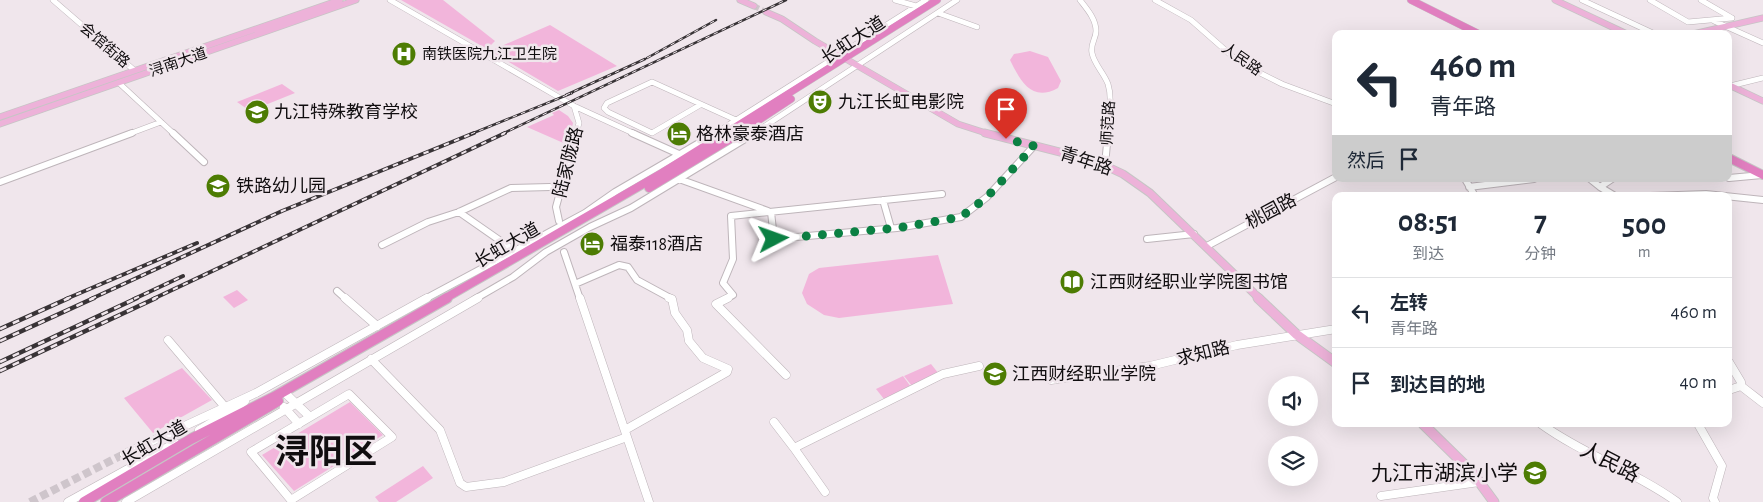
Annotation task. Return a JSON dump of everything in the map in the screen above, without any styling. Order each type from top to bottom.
[{"type":"highway","name":"长虹大道","points":[[848,60],[937,0]]},
{"type":"highway","name":"长虹大道","points":[[106,502],[116,500],[285,393],[597,212],[945,0]]},
{"type":"highway","points":[[1412,0],[1471,30]]},
{"type":"highway","points":[[1732,160],[1762,175]]},
{"type":"highway","name":"长虹大道","points":[[84,502],[191,439],[276,399]]},
{"type":"main road","name":"浔南大道","points":[[0,117],[340,0]]},
{"type":"main road","name":"浔南大道","points":[[0,124],[356,0]]},
{"type":"main road","points":[[740,0],[754,6]]},
{"type":"main road","points":[[1554,0],[1613,30]]},
{"type":"main road","points":[[1554,0],[1618,30]]},
{"type":"main road","name":"青年路","points":[[766,12],[782,19],[958,124],[1095,161],[1123,174],[1150,193],[1296,334],[1332,360]]},
{"type":"main road","points":[[1710,30],[1763,18]]},
{"type":"main road","points":[[1732,85],[1763,100]]},
{"type":"main road","points":[[1428,427],[1480,482],[1494,502]]},
{"type":"street","name":"会馆街路","points":[[53,0],[134,70]]},
{"type":"street","name":"陆家陇路","points":[[390,0],[574,106],[580,123],[556,207],[559,221]]},
{"type":"street","points":[[895,0],[916,6]]},
{"type":"street","points":[[126,502],[513,277],[546,252],[721,155],[926,0]]},
{"type":"street","points":[[68,502],[256,393],[489,263],[585,213],[615,192],[681,155],[736,120],[938,13],[957,0]]},
{"type":"street","name":"师范路","points":[[1080,0],[1091,14],[1096,31],[1091,46],[1092,55],[1107,82],[1111,96],[1108,112],[1108,146],[1105,165]]},
{"type":"street","name":"人民路","points":[[1156,0],[1167,4],[1196,24],[1231,55],[1256,72],[1332,102]]},
{"type":"street","points":[[1582,0],[1646,30]]},
{"type":"street","points":[[1650,0],[1688,22],[1732,18],[1701,0]]},
{"type":"street","points":[[938,13],[977,26]]},
{"type":"street","points":[[1711,20],[1763,43]]},
{"type":"street","points":[[1756,39],[1763,38]]},
{"type":"street","points":[[1732,84],[1763,78]]},
{"type":"street","points":[[700,105],[652,133],[608,112],[604,108],[608,103],[652,82],[736,120]]},
{"type":"street","points":[[119,83],[204,162]]},
{"type":"street","points":[[574,106],[681,155]]},
{"type":"street","points":[[0,182],[162,122]]},
{"type":"street","points":[[771,212],[774,239],[891,228],[961,217],[987,197],[1034,146]]},
{"type":"street","points":[[1732,178],[1762,175]]},
{"type":"street","points":[[680,179],[771,212]]},
{"type":"street","name":"桃园路","points":[[1207,246],[1332,180]]},
{"type":"street","points":[[1466,182],[1472,192]]},
{"type":"street","points":[[1469,187],[1510,182]]},
{"type":"street","points":[[1594,182],[1608,192]]},
{"type":"street","points":[[1600,187],[1608,182]]},
{"type":"street","points":[[382,245],[428,222],[459,212],[511,188],[550,187]]},
{"type":"street","points":[[786,375],[716,304],[733,295],[722,283],[732,259],[731,216],[942,194]]},
{"type":"street","points":[[1732,195],[1763,200]]},
{"type":"street","points":[[883,200],[891,228]]},
{"type":"street","points":[[459,212],[515,251]]},
{"type":"street","points":[[1147,239],[1194,234]]},
{"type":"street","points":[[564,252],[649,502]]},
{"type":"street","points":[[371,359],[440,430],[460,483],[466,487],[504,482],[626,434],[727,372],[728,369],[703,358],[689,341],[687,330],[675,313],[672,299],[637,280],[628,267],[624,265],[575,284]]},
{"type":"street","points":[[337,291],[376,326]]},
{"type":"street","name":"求知路","points":[[1051,380],[1150,366],[1237,344],[1296,334],[1332,330]]},
{"type":"street","points":[[168,340],[226,411]]},
{"type":"street","points":[[794,448],[943,374],[979,366]]},
{"type":"street","points":[[1732,367],[1741,382],[1741,386],[1763,403]]},
{"type":"street","points":[[1732,389],[1741,386]]},
{"type":"street","points":[[285,393],[310,417]]},
{"type":"street","points":[[349,394],[392,437],[291,500],[287,499],[251,452],[310,417],[349,394]]},
{"type":"street","points":[[276,399],[299,424]]},
{"type":"street","points":[[191,439],[226,411]]},
{"type":"street","points":[[124,454],[226,411]]},
{"type":"street","points":[[774,422],[825,492]]},
{"type":"street","name":"人民路","points":[[1546,427],[1568,441],[1660,488],[1678,502]]},
{"type":"street","points":[[1700,427],[1722,466],[1713,498],[1715,502]]},
{"type":"street","points":[[1381,496],[1480,482]]},
{"type":"shaded area","points":[[401,0],[443,0],[495,41],[487,49]]},
{"type":"shaded area","points":[[550,25],[617,66],[558,91],[490,51]]},
{"type":"shaded area","points":[[1030,51],[1048,57],[1061,81],[1058,88],[1041,93],[1034,91],[1022,82],[1010,60],[1014,54]]},
{"type":"shaded area","points":[[282,84],[295,93],[250,111],[237,102]]},
{"type":"shaded area","points":[[559,110],[568,116],[573,123],[568,145],[527,127],[554,115],[552,113]]},
{"type":"shaded area","points":[[938,255],[953,304],[839,318],[824,315],[807,304],[802,293],[809,274],[819,268]]},
{"type":"shaded area","points":[[237,290],[248,300],[234,308],[223,297]]},
{"type":"shaded area","points":[[931,364],[939,374],[912,386],[904,376]]},
{"type":"shaded area","points":[[182,368],[212,400],[153,433],[124,398]]},
{"type":"shaded area","points":[[903,376],[911,387],[884,399],[876,389]]},
{"type":"shaded area","points":[[350,402],[383,435],[294,491],[262,455]]},
{"type":"shaded area","points":[[423,466],[433,478],[396,502],[379,502],[375,497]]},
{"type":"tunnel","points":[[754,6],[766,12]]},
{"type":"tunnel","points":[[30,502],[124,454]]},
{"type":"railway","points":[[502,134],[786,0]]},
{"type":"railway","points":[[647,58],[716,20]]},
{"type":"railway","points":[[566,95],[645,59]]},
{"type":"railway","points":[[471,134],[572,93]]},
{"type":"railway","points":[[91,299],[282,211],[474,133]]},
{"type":"railway","points":[[153,299],[505,133]]},
{"type":"railway","points":[[66,299],[197,243]]},
{"type":"railway","points":[[134,299],[183,276]]},
{"type":"railway","points":[[0,329],[69,298]]},
{"type":"railway","points":[[0,341],[94,298]]},
{"type":"railway","points":[[0,362],[137,298]]},
{"type":"railway","points":[[0,371],[156,298]]},
{"type":"place","name":"南铁医院九江卫生院","points":[[404,54]]},
{"type":"place","name":"九江长虹电影院","points":[[820,102]]},
{"type":"place","name":"九江特殊教育学校","points":[[257,112]]},
{"type":"place","name":"格林豪泰酒店","points":[[679,134]]},
{"type":"place","name":"铁路幼儿园","points":[[218,186]]},
{"type":"place","name":"福泰118酒店","points":[[592,244]]},
{"type":"place","name":"江西财经职业学院图书馆","points":[[1072,282]]},
{"type":"place","name":"江西财经职业学院","points":[[995,374]]},
{"type":"place","name":"九江市湖滨小学","points":[[1535,473]]},
{"type":"district","name":"浔阳区","points":[[326,451]]},
{"type":"route","points":[[774,239],[897,228],[961,217],[987,197],[1034,146],[1006,139]]}]
